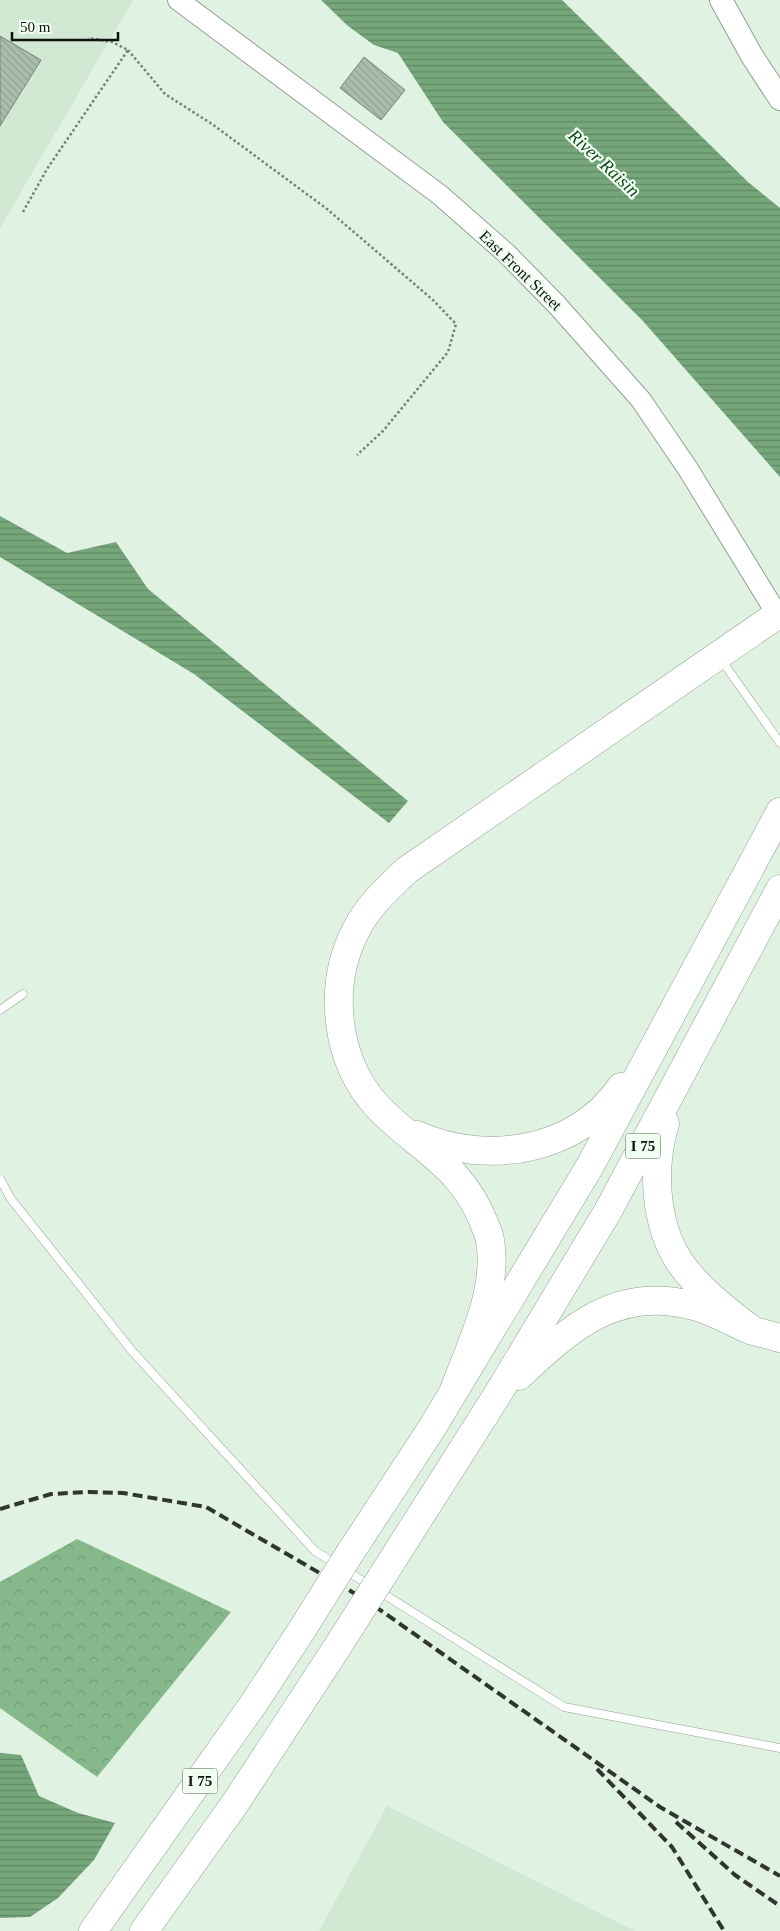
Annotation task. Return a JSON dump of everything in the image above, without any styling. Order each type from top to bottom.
[{"type":"highway","points":[[453,1393],[478,1324],[492,1276],[490,1240],[471,1196],[458,1177],[377,1106],[356,1075],[342,1042],[338,1002],[344,963],[356,930],[375,900],[408,870],[718,654],[779,617]]},
{"type":"highway","name":"I 75","points":[[93,1931],[193,1791],[303,1628],[453,1393],[590,1166],[777,818]]},
{"type":"highway","name":"I 75","points":[[144,1931],[234,1806],[496,1397],[608,1211],[780,889]]},
{"type":"highway","points":[[402,1128],[430,1141],[469,1150],[519,1150],[555,1140],[574,1130],[603,1108],[617,1092],[672,1011]]},
{"type":"highway","points":[[697,1046],[661,1135],[657,1175],[662,1220],[669,1242],[679,1261],[697,1283],[752,1330]]},
{"type":"highway","points":[[496,1397],[562,1336],[615,1305],[661,1300],[693,1305],[752,1330],[780,1338]]},
{"type":"main road","points":[[721,0],[752,56],[780,99]]},
{"type":"street","name":"East Front Street","points":[[178,0],[440,195],[507,254],[557,304],[641,400],[688,469],[779,617]]},
{"type":"lane","points":[[718,654],[780,742]]},
{"type":"lane","points":[[0,1010],[23,994]]},
{"type":"lane","points":[[0,1179],[11,1199],[132,1351],[315,1551],[564,1707],[780,1748]]},
{"type":"path","points":[[88,38],[112,42],[128,50],[165,94],[212,124],[327,209],[426,293],[456,324],[448,352],[383,431],[357,455]]},
{"type":"path","points":[[23,212],[47,169],[128,50]]},
{"type":"shaded area","points":[[0,0],[133,0],[0,228]]},
{"type":"shaded area","points":[[387,1806],[635,1931],[319,1931]]},
{"type":"green space","points":[[77,1539],[231,1612],[97,1777],[0,1708],[0,1582]]},
{"type":"water","name":"River Raisin","points":[[321,0],[562,0],[748,182],[780,208],[780,477],[642,320],[443,122],[398,53],[374,45],[348,26]]},
{"type":"water","points":[[0,516],[67,553],[116,542],[148,589],[408,801],[389,823],[194,674],[0,557]]},
{"type":"water","points":[[0,1753],[21,1755],[39,1796],[78,1813],[115,1823],[94,1860],[58,1898],[30,1917],[0,1918]]},
{"type":"building","points":[[0,36],[41,60],[0,126]]},
{"type":"building","points":[[364,57],[405,90],[381,120],[340,88]]},
{"type":"railway","points":[[0,1509],[51,1494],[89,1492],[123,1493],[206,1507],[366,1600],[660,1807],[780,1876]]},
{"type":"railway","points":[[597,1769],[672,1847],[724,1931]]},
{"type":"railway","points":[[676,1822],[735,1875],[780,1906]]}]
